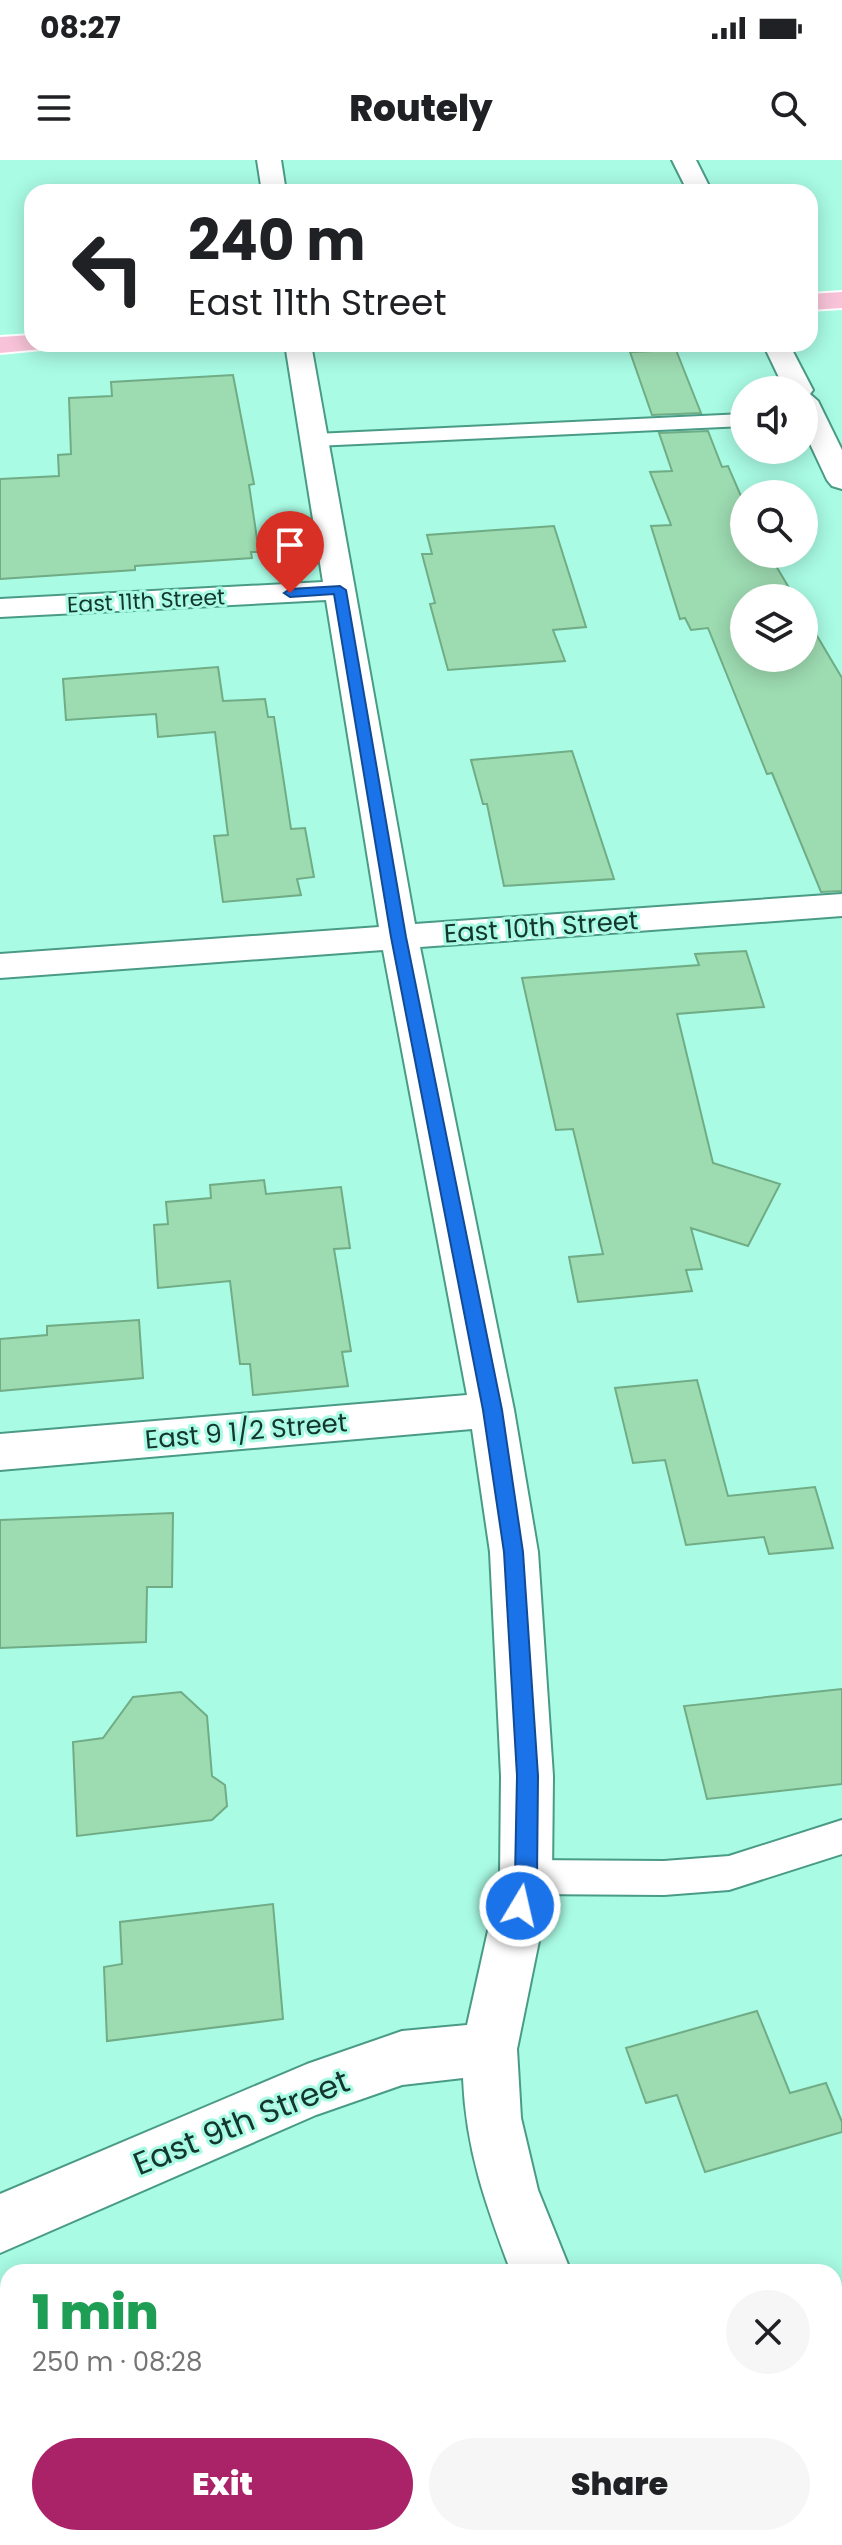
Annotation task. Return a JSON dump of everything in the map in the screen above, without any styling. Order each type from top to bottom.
[{"type":"main road","points":[[818,302],[842,300]]},
{"type":"main road","points":[[0,345],[24,344]]},
{"type":"street","points":[[269,160],[273,184]]},
{"type":"street","points":[[684,160],[696,184]]},
{"type":"street","points":[[299,352],[399,937],[492,1410],[514,1552],[527,1776],[526,1877],[489,2049],[493,2118],[509,2190],[538,2264]]},
{"type":"street","points":[[780,352],[792,376]]},
{"type":"street","points":[[818,433],[842,480]]},
{"type":"street","name":"East 11th Street","points":[[0,608],[340,590]]},
{"type":"street","name":"East 10th Street","points":[[0,966],[842,905]]},
{"type":"street","name":"East 9 1/2 Street","points":[[0,1452],[492,1410]]},
{"type":"street","name":"East 9th Street","points":[[0,2224],[307,2091],[402,2058],[489,2049]]},
{"type":"lane","points":[[315,440],[730,421]]},
{"type":"lane","points":[[526,1877],[664,1878],[729,1873],[842,1837]]},
{"type":"building","points":[[630,352],[677,352],[701,413],[652,415]]},
{"type":"building","points":[[233,375],[254,484],[249,485],[259,552],[251,552],[252,558],[0,579],[0,479],[59,476],[58,455],[71,454],[69,398],[112,396],[111,382]]},
{"type":"building","points":[[708,431],[722,467],[728,466],[734,480],[730,480],[730,568],[777,568],[787,584],[730,584],[730,672],[818,672],[818,638],[842,678],[842,891],[821,892],[772,773],[767,774],[708,628],[691,630],[685,618],[680,619],[651,526],[671,525],[650,472],[672,471],[659,433]]},
{"type":"building","points":[[554,526],[586,627],[553,630],[565,661],[448,670],[430,604],[435,603],[422,554],[432,554],[427,535]]},
{"type":"building","points":[[218,667],[223,701],[265,699],[268,717],[274,717],[291,829],[305,828],[314,877],[297,879],[301,895],[223,902],[214,836],[228,835],[215,732],[158,737],[156,714],[66,720],[63,679]]},
{"type":"building","points":[[572,751],[614,879],[504,886],[487,804],[483,804],[471,760]]},
{"type":"building","points":[[746,951],[764,1007],[677,1014],[713,1163],[780,1184],[748,1246],[691,1228],[702,1269],[686,1270],[692,1291],[578,1302],[569,1257],[603,1254],[573,1129],[556,1130],[522,978],[699,965],[695,954]]},
{"type":"building","points":[[264,1180],[266,1194],[341,1187],[350,1248],[334,1249],[351,1351],[342,1352],[348,1386],[253,1395],[250,1364],[240,1364],[230,1281],[158,1288],[154,1225],[168,1224],[166,1202],[211,1198],[210,1185]]},
{"type":"building","points":[[139,1320],[143,1378],[0,1391],[0,1339],[47,1335],[47,1326]]},
{"type":"building","points":[[697,1380],[728,1496],[815,1487],[833,1548],[769,1554],[764,1537],[686,1545],[665,1460],[633,1463],[615,1388]]},
{"type":"building","points":[[173,1513],[172,1587],[147,1587],[146,1642],[0,1648],[0,1520]]},
{"type":"building","points":[[842,1689],[842,1784],[707,1799],[684,1706]]},
{"type":"building","points":[[181,1692],[207,1716],[212,1776],[225,1785],[227,1806],[212,1820],[77,1836],[73,1742],[103,1738],[133,1697]]},
{"type":"building","points":[[273,1904],[283,2019],[107,2041],[104,1967],[122,1964],[120,1922]]},
{"type":"building","points":[[757,2011],[790,2093],[826,2083],[842,2122],[842,2132],[705,2172],[677,2095],[646,2103],[626,2048]]},
{"type":"route","points":[[290,593],[340,590],[399,937],[492,1410],[514,1552],[524,1717],[526,1877],[520,1906]]}]
